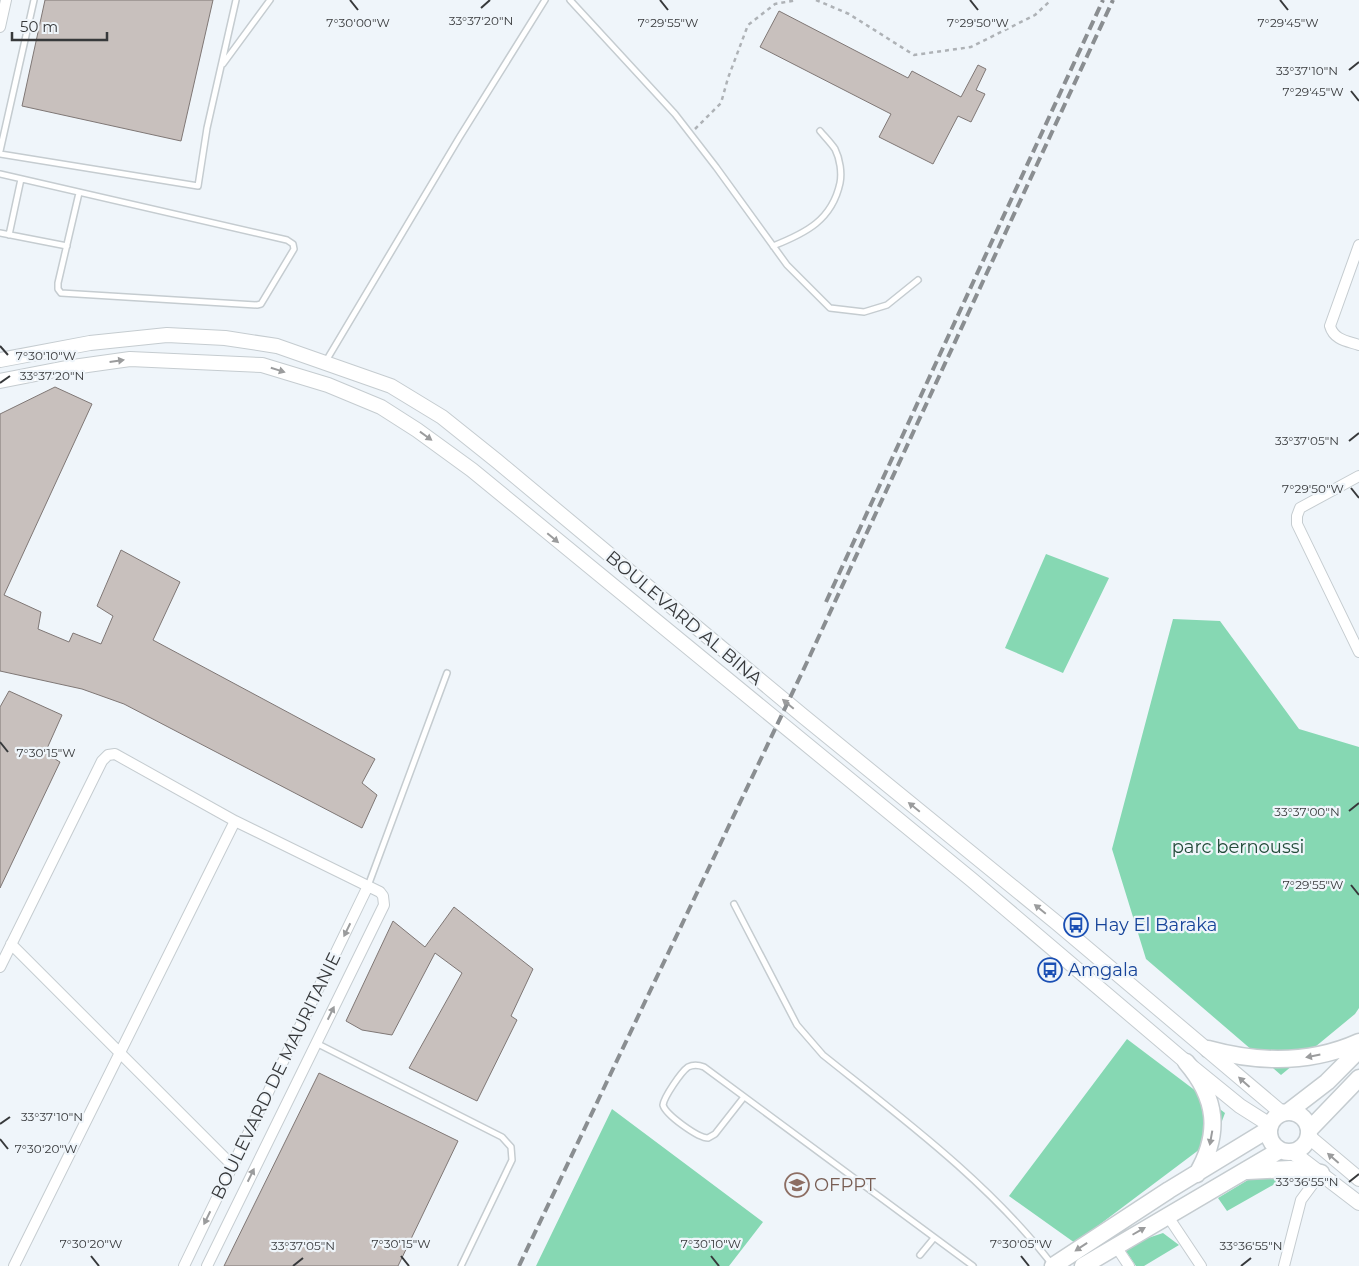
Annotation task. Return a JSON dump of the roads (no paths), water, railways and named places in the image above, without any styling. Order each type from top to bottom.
[{"type":"main road","name":"BOULEVARD AL BINA","points":[[0,360],[90,343],[167,335],[225,338],[277,346],[391,386],[442,417],[1285,1112]]},
{"type":"main road","name":"BOULEVARD AL BINA","points":[[0,381],[66,368],[130,359],[262,365],[328,385],[381,408],[417,430],[472,470],[972,880],[1186,1062],[1269,1127]]},
{"type":"main road","points":[[1208,1049],[1231,1056],[1279,1060],[1327,1054],[1359,1042]]},
{"type":"main road","points":[[1053,1266],[1269,1127],[1276,1116],[1285,1112],[1327,1082],[1359,1050]]},
{"type":"main road","points":[[1186,1062],[1206,1091],[1211,1107],[1211,1142],[1197,1174]]},
{"type":"main road","points":[[1083,1266],[1114,1245],[1240,1172],[1285,1150],[1302,1146],[1308,1133],[1359,1078]]},
{"type":"main road","points":[[1285,1112],[1300,1115],[1308,1133],[1359,1179]]},
{"type":"main road","points":[[1269,1127],[1271,1141],[1321,1173],[1359,1203]]},
{"type":"main road","points":[[1240,1172],[1273,1168],[1321,1173]]},
{"type":"street","points":[[0,27],[6,0]]},
{"type":"street","points":[[1359,245],[1330,326],[1334,335],[1339,339],[1359,345]]},
{"type":"street","points":[[1359,476],[1300,508],[1297,524],[1359,652]]},
{"type":"street","points":[[0,967],[102,761],[108,755],[115,754],[235,821],[368,886]]},
{"type":"street","points":[[14,1266],[235,821]]},
{"type":"street","name":"BOULEVARD DE MAURITANIE","points":[[184,1266],[368,886],[384,896],[384,905],[207,1266]]},
{"type":"street","points":[[11,944],[233,1166]]},
{"type":"street","points":[[1287,1265],[1302,1200],[1306,1190],[1321,1173]]},
{"type":"street","points":[[1167,1215],[1201,1266]]},
{"type":"street","points":[[1114,1245],[1129,1266]]},
{"type":"lane","points":[[34,0],[0,152],[198,186],[207,128],[236,0]]},
{"type":"lane","points":[[221,66],[270,0]]},
{"type":"lane","points":[[326,362],[459,138],[545,0]]},
{"type":"lane","points":[[570,0],[690,134],[773,246],[807,287],[830,308],[864,312],[887,305],[918,280]]},
{"type":"lane","points":[[773,246],[801,235],[822,218],[836,200],[842,174],[836,150],[820,131]]},
{"type":"lane","points":[[0,174],[21,179],[79,192],[287,240],[293,244],[294,249],[261,304],[257,305],[61,293],[58,289],[58,282],[79,192]]},
{"type":"lane","points":[[9,235],[21,179]]},
{"type":"lane","points":[[0,233],[67,246]]},
{"type":"lane","points":[[368,886],[447,673]]},
{"type":"lane","points":[[734,904],[797,1025],[807,1040],[954,1162],[1026,1234],[1053,1266]]},
{"type":"lane","points":[[316,1042],[502,1137],[511,1146],[512,1160],[462,1266]]},
{"type":"lane","points":[[744,1097],[715,1134],[708,1138],[697,1135],[667,1112],[664,1105],[666,1096],[685,1070],[697,1065],[704,1067],[973,1266]]},
{"type":"lane","points":[[920,1255],[934,1238]]},
{"type":"railway","points":[[826,602],[1103,0]]},
{"type":"railway","points":[[519,1266],[808,660],[1113,0]]},
{"type":"place","name":"Hay El Baraka","points":[[1076,925]]},
{"type":"place","name":"Amgala","points":[[1050,970]]},
{"type":"place","name":"OFPPT","points":[[797,1185]]},
{"type":"park label","name":"parc bernoussi","points":[[1238,847]]}]
